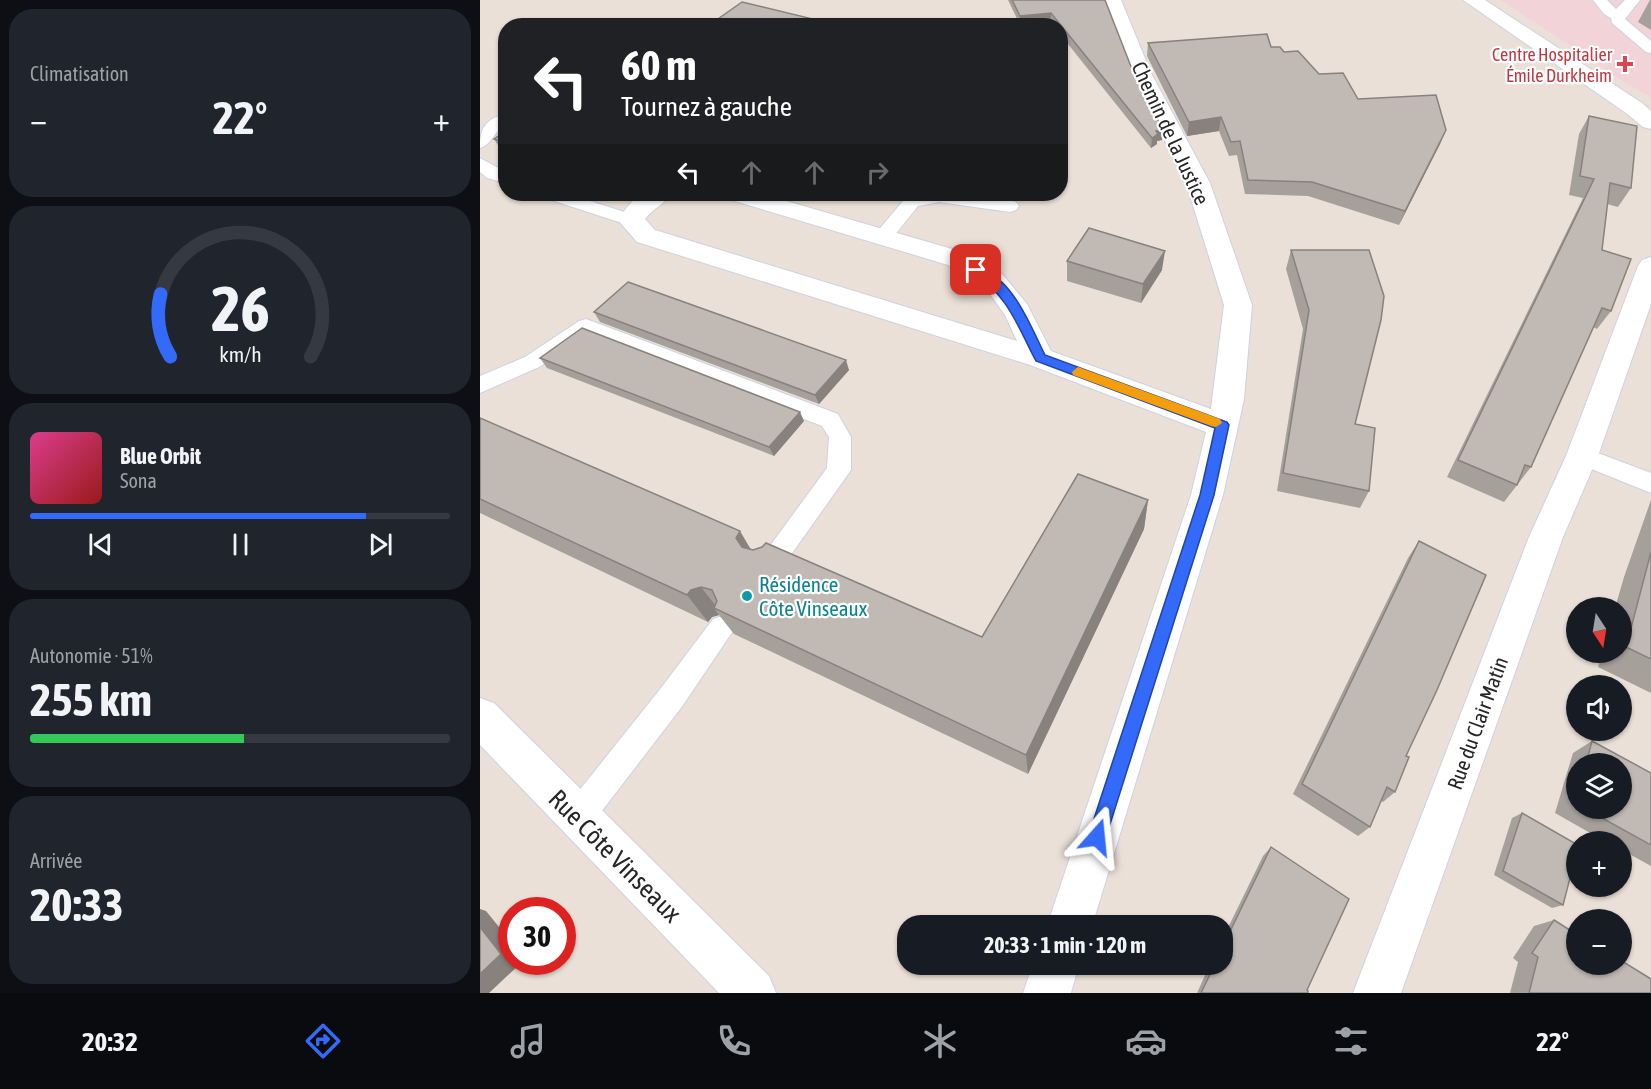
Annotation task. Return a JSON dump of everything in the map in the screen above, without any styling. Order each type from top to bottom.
[{"type":"street","name":"Chemin de la Justice","points":[[1073,915],[1207,495],[1229,399],[1238,305],[1198,183],[1141,73],[1112,0]]},
{"type":"street","points":[[1472,0],[1642,111],[1651,122]]},
{"type":"street","points":[[647,201],[632,220],[646,236],[1040,358],[1222,425]]},
{"type":"street","points":[[761,201],[957,258],[994,281],[1017,311],[1040,358]]},
{"type":"street","name":"Rue du Clair Matin","points":[[1377,993],[1546,537],[1582,456],[1651,266]]},
{"type":"street","name":"Rue Côte Vinseaux","points":[[480,717],[577,818],[752,993]]},
{"type":"street","points":[[1047,993],[1053,975]]},
{"type":"lane","points":[[1600,0],[1608,11],[1619,16]]},
{"type":"lane","points":[[1633,0],[1617,20],[1651,50]]},
{"type":"lane","points":[[480,143],[498,123]]},
{"type":"lane","points":[[480,163],[498,176]]},
{"type":"lane","points":[[573,201],[632,220]]},
{"type":"lane","points":[[883,237],[909,201]]},
{"type":"lane","points":[[971,201],[1010,206]]},
{"type":"lane","points":[[480,385],[532,362],[586,326],[830,420],[840,437],[839,470],[769,565]]},
{"type":"lane","points":[[1582,456],[1651,483]]},
{"type":"lane","points":[[577,818],[671,698],[722,628]]},
{"type":"shaded area","name":"Centre Hospitalier Émile Durkheim","points":[[1501,0],[1651,0],[1651,97],[1626,83]]},
{"type":"building","points":[[1012,0],[1105,0],[1130,64],[1163,130],[1156,131],[1158,134],[1152,138],[1068,34],[1068,18],[1055,18],[1051,13],[1020,16]]},
{"type":"building","points":[[742,2],[809,18],[719,18]]},
{"type":"building","points":[[1267,34],[1271,47],[1280,47],[1284,52],[1298,51],[1319,74],[1343,73],[1358,99],[1436,95],[1446,130],[1405,211],[1312,182],[1248,180],[1240,141],[1231,142],[1221,117],[1189,122],[1148,43]]},
{"type":"building","points":[[1589,116],[1637,126],[1631,188],[1610,183],[1602,250],[1631,259],[1611,311],[1602,308],[1531,467],[1525,465],[1517,485],[1458,460],[1594,179],[1580,176]]},
{"type":"building","points":[[1089,228],[1165,251],[1143,284],[1067,261]]},
{"type":"building","points":[[1291,250],[1369,250],[1384,296],[1381,320],[1355,424],[1375,428],[1369,491],[1283,473],[1309,310]]},
{"type":"building","points":[[628,282],[846,360],[815,395],[594,312]]},
{"type":"building","points":[[582,328],[800,412],[769,447],[540,358]]},
{"type":"building","name":"Résidence Côte Vinseaux","points":[[480,418],[740,531],[736,538],[742,547],[753,550],[766,543],[982,637],[1078,474],[1148,500],[1026,755],[714,608],[717,601],[712,590],[701,587],[691,590],[687,595],[480,499]]},
{"type":"building","points":[[1419,541],[1486,575],[1406,756],[1409,757],[1395,792],[1387,787],[1370,827],[1302,784]]},
{"type":"building","points":[[1651,552],[1651,659],[1632,650],[1632,624]]},
{"type":"building","points":[[1592,741],[1614,753],[1589,753]]},
{"type":"building","points":[[1632,763],[1651,773],[1651,845],[1632,835],[1632,831],[1626,831],[1604,819],[1632,819]]},
{"type":"building","points":[[1522,813],[1566,838],[1566,893],[1563,905],[1503,871]]},
{"type":"building","points":[[1271,847],[1349,899],[1307,990],[1308,993],[1201,993],[1210,975],[1233,975],[1233,925]]},
{"type":"building","points":[[1554,920],[1566,928],[1566,975],[1632,975],[1632,967],[1651,979],[1651,993],[1529,993],[1538,957],[1532,953]]},
{"type":"building","points":[[480,927],[498,950],[498,957],[480,974]]},
{"type":"slow traffic","points":[[1078,372],[1216,423]]},
{"type":"place","name":"Centre Hospitalier Émile Durkheim","points":[[1625,64]]},
{"type":"place","name":"Résidence Côte Vinseaux","points":[[747,596]]},
{"type":"route","points":[[976,270],[994,281],[1017,311],[1040,358],[1222,425],[1207,495],[1097,837]]}]
